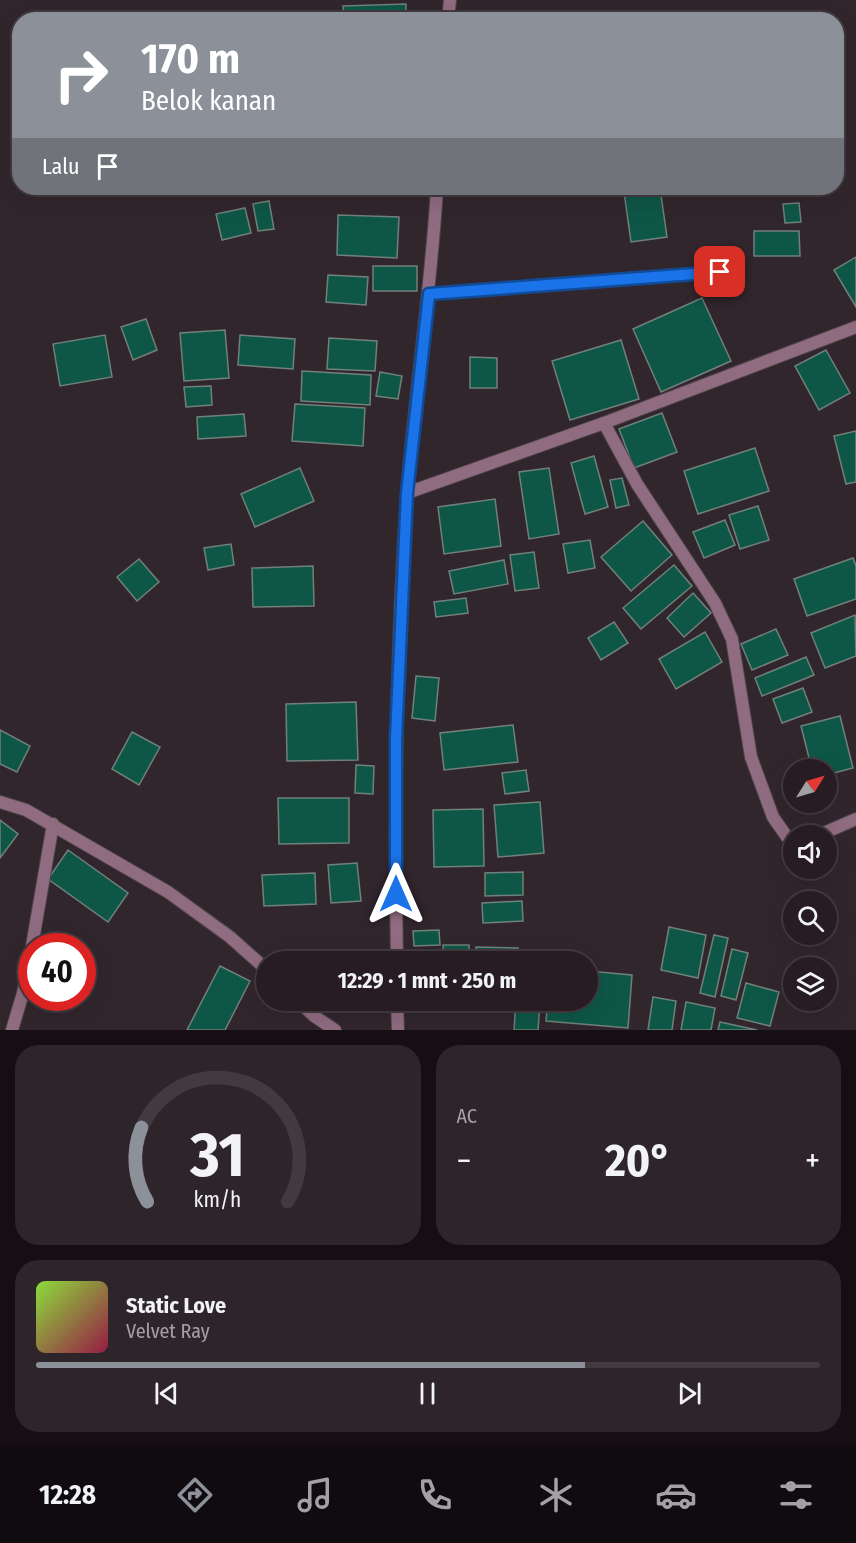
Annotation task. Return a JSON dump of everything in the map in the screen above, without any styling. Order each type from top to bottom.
[{"type":"street","points":[[397,951],[396,739],[407,493],[429,294],[436,195]]},
{"type":"street","points":[[429,294],[720,272]]},
{"type":"street","points":[[407,493],[604,423],[856,327]]},
{"type":"street","points":[[604,423],[637,484],[715,603],[732,639],[751,757],[773,817],[783,831]]},
{"type":"street","points":[[0,802],[26,810],[168,892],[230,937],[256,960]]},
{"type":"street","points":[[837,827],[856,819]]},
{"type":"street","points":[[34,933],[52,824]]},
{"type":"street","points":[[12,1030],[18,1010]]},
{"type":"street","points":[[309,1011],[335,1030]]},
{"type":"street","points":[[397,1011],[398,1030]]},
{"type":"building","points":[[406,4],[406,12],[343,12],[343,6]]},
{"type":"building","points":[[624,195],[661,195],[667,237],[631,242]]},
{"type":"building","points":[[269,201],[274,229],[258,231],[253,204]]},
{"type":"building","points":[[799,203],[801,222],[785,223],[783,204]]},
{"type":"building","points":[[245,208],[251,233],[222,240],[216,214]]},
{"type":"building","points":[[338,215],[399,217],[397,258],[337,255]]},
{"type":"building","points":[[754,231],[799,231],[800,256],[754,256]]},
{"type":"building","points":[[856,257],[856,307],[834,270]]},
{"type":"building","points":[[373,266],[417,266],[417,291],[373,291]]},
{"type":"building","points":[[328,275],[368,277],[366,305],[326,302]]},
{"type":"building","points":[[702,298],[731,361],[661,392],[633,329]]},
{"type":"building","points":[[146,319],[157,350],[133,360],[121,327]]},
{"type":"building","points":[[225,330],[229,378],[184,381],[180,333]]},
{"type":"building","points":[[105,335],[112,377],[60,386],[53,344]]},
{"type":"building","points":[[240,335],[295,339],[293,369],[238,365]]},
{"type":"building","points":[[329,338],[377,341],[375,371],[327,369]]},
{"type":"building","points":[[621,340],[639,399],[570,420],[552,361]]},
{"type":"building","points":[[826,350],[850,393],[819,410],[795,366]]},
{"type":"building","points":[[470,357],[497,358],[497,388],[470,388]]},
{"type":"building","points":[[302,371],[371,375],[370,405],[301,401]]},
{"type":"building","points":[[380,372],[402,376],[398,399],[376,396]]},
{"type":"building","points":[[211,386],[212,405],[186,407],[184,387]]},
{"type":"building","points":[[295,404],[365,408],[363,446],[292,441]]},
{"type":"building","points":[[662,413],[677,452],[634,468],[619,429]]},
{"type":"building","points":[[244,414],[246,436],[198,439],[197,417]]},
{"type":"building","points":[[856,431],[856,482],[846,484],[834,436]]},
{"type":"building","points":[[755,448],[769,491],[698,514],[684,471]]},
{"type":"building","points":[[594,456],[608,507],[585,514],[571,463]]},
{"type":"building","points":[[300,468],[314,501],[255,527],[241,494]]},
{"type":"building","points":[[549,468],[559,534],[529,539],[519,472]]},
{"type":"building","points":[[622,478],[629,505],[616,508],[610,480]]},
{"type":"building","points":[[495,499],[501,546],[444,554],[438,507]]},
{"type":"building","points":[[758,506],[769,540],[740,549],[729,515]]},
{"type":"building","points":[[725,520],[735,545],[704,558],[693,532]]},
{"type":"building","points":[[643,521],[672,555],[631,591],[601,557]]},
{"type":"building","points":[[590,540],[595,568],[568,573],[563,544]]},
{"type":"building","points":[[231,544],[234,565],[208,570],[204,548]]},
{"type":"building","points":[[534,552],[539,588],[515,591],[510,555]]},
{"type":"building","points":[[853,558],[856,566],[856,599],[807,616],[794,579]]},
{"type":"building","points":[[139,559],[159,582],[137,601],[117,577]]},
{"type":"building","points":[[504,560],[508,584],[454,594],[449,571]]},
{"type":"building","points":[[674,565],[692,586],[641,629],[623,608]]},
{"type":"building","points":[[313,566],[314,606],[253,607],[252,568]]},
{"type":"building","points":[[693,593],[711,613],[684,637],[667,618]]},
{"type":"building","points":[[466,598],[468,613],[436,617],[434,602]]},
{"type":"building","points":[[855,615],[856,656],[825,668],[811,633]]},
{"type":"building","points":[[614,622],[628,643],[601,660],[588,638]]},
{"type":"building","points":[[776,629],[788,655],[752,670],[741,644]]},
{"type":"building","points":[[705,632],[722,662],[676,689],[659,659]]},
{"type":"building","points":[[806,657],[814,675],[762,696],[755,678]]},
{"type":"building","points":[[416,676],[439,678],[435,721],[412,718]]},
{"type":"building","points":[[803,688],[812,712],[782,723],[773,699]]},
{"type":"building","points":[[356,702],[358,760],[287,761],[286,704]]},
{"type":"building","points":[[840,716],[853,768],[837,772],[837,759],[809,759],[801,726]]},
{"type":"building","points":[[513,725],[518,762],[444,770],[440,733]]},
{"type":"building","points":[[0,730],[30,746],[17,772],[0,764]]},
{"type":"building","points":[[132,732],[160,747],[139,785],[112,769]]},
{"type":"building","points":[[356,765],[374,766],[373,794],[355,793]]},
{"type":"building","points":[[526,770],[529,791],[505,794],[502,773]]},
{"type":"building","points":[[278,798],[349,798],[349,843],[279,844]]},
{"type":"building","points":[[540,802],[544,853],[498,857],[494,805]]},
{"type":"building","points":[[483,809],[484,866],[434,867],[433,810]]},
{"type":"building","points":[[0,820],[18,834],[0,858]]},
{"type":"building","points":[[68,850],[128,893],[108,922],[48,879]]},
{"type":"building","points":[[357,863],[361,901],[331,903],[328,865]]},
{"type":"building","points":[[523,872],[523,895],[485,896],[485,873]]},
{"type":"building","points":[[315,873],[316,904],[264,906],[262,875]]},
{"type":"building","points":[[522,901],[523,921],[483,923],[482,903]]},
{"type":"building","points":[[669,927],[706,935],[698,978],[661,970]]},
{"type":"building","points":[[439,930],[440,945],[414,946],[413,931]]},
{"type":"building","points":[[714,935],[728,938],[715,997],[700,993]]},
{"type":"building","points":[[443,945],[469,945],[469,951],[443,951]]},
{"type":"building","points":[[476,947],[518,948],[518,951],[476,951]]},
{"type":"building","points":[[732,949],[748,953],[736,1000],[721,996]]},
{"type":"building","points":[[220,966],[250,981],[225,1030],[187,1030]]},
{"type":"building","points":[[598,972],[632,975],[628,1028],[546,1021],[547,1011],[598,1011]]},
{"type":"building","points":[[746,983],[779,992],[770,1026],[737,1018]]},
{"type":"building","points":[[653,997],[676,1001],[672,1030],[648,1030]]},
{"type":"building","points":[[686,1002],[715,1008],[711,1030],[681,1030]]},
{"type":"building","points":[[515,1011],[539,1011],[538,1030],[514,1030]]},
{"type":"building","points":[[720,1022],[757,1030],[718,1030]]},
{"type":"route","points":[[396,894],[396,739],[407,493],[429,294],[720,272]]}]
